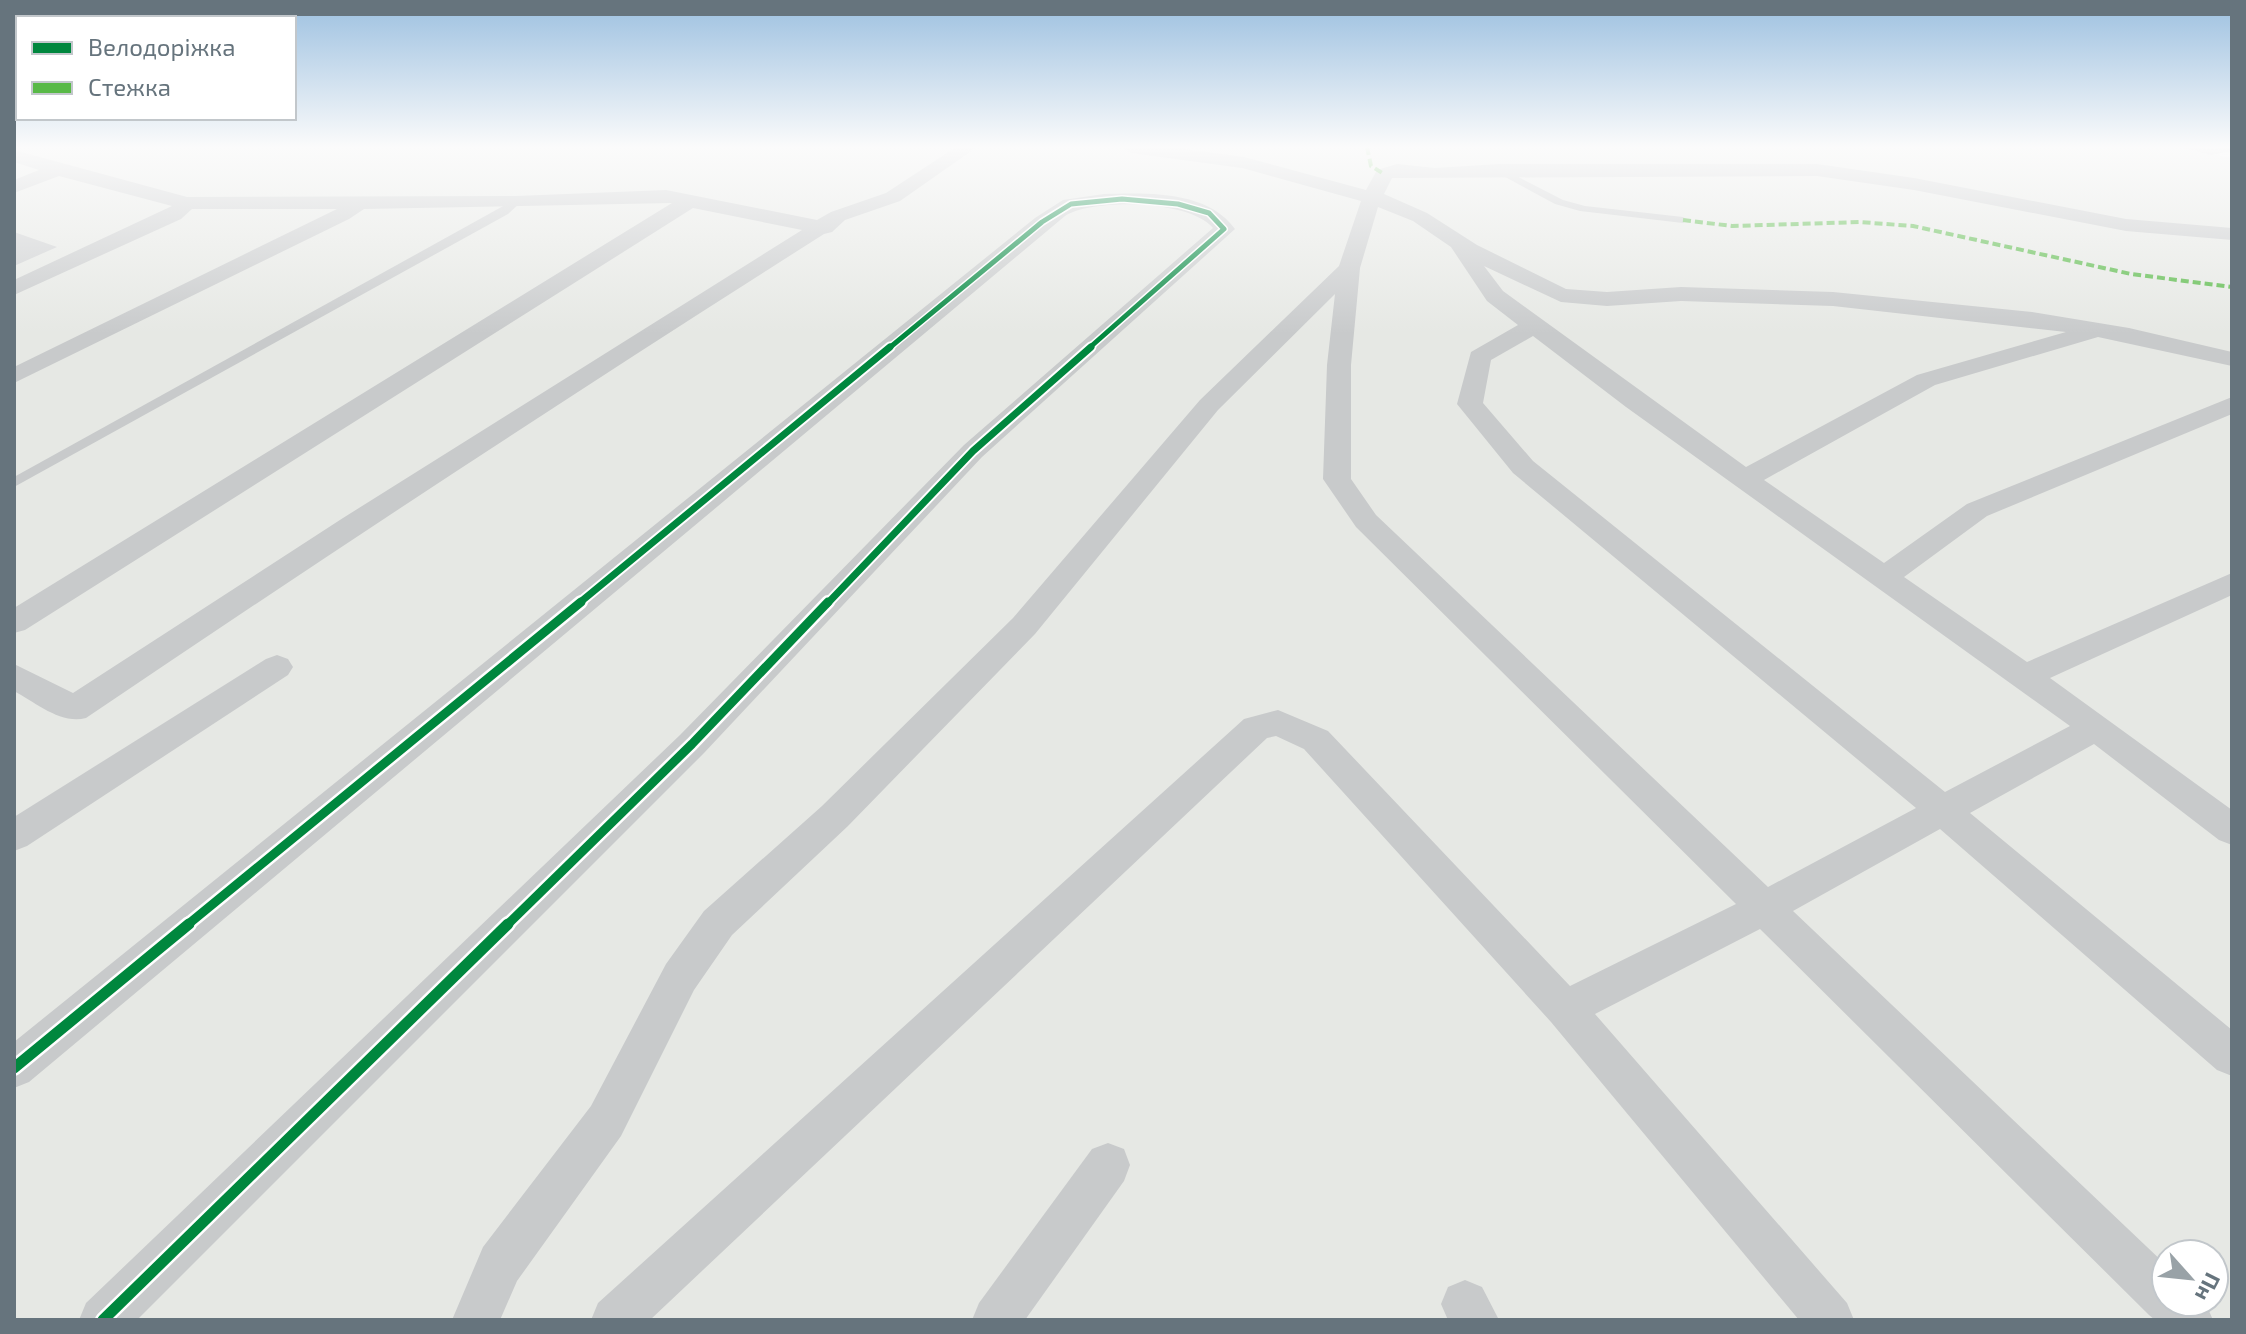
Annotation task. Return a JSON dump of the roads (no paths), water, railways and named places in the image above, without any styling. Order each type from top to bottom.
[{"type":"street","points":[[14,288],[174,215],[180,209]]},
{"type":"street","points":[[14,376],[350,209]]},
{"type":"street","points":[[14,622],[677,209]]},
{"type":"street","points":[[731,209],[825,228]]},
{"type":"street","points":[[14,676],[74,709],[353,524],[825,228],[838,216],[858,209]]},
{"type":"street","points":[[14,1068],[1042,222],[1063,209]]},
{"type":"street","points":[[103,1320],[692,744],[973,451],[1224,229],[1218,220],[1198,209]]},
{"type":"street","points":[[1370,209],[1349,268],[1339,365],[1337,479],[1366,521],[2150,1282]]},
{"type":"street","points":[[1406,209],[1452,238],[1561,295],[1607,299],[1681,294],[1833,299],[2032,319],[2232,359]]},
{"type":"street","points":[[2045,209],[2126,225],[2232,234]]},
{"type":"street","points":[[1452,238],[1495,296],[1745,479],[2226,819]]},
{"type":"street","points":[[476,1320],[500,1264],[606,1121],[680,977],[718,923],[835,816],[1024,626],[1209,405],[1349,268]]},
{"type":"street","points":[[1535,325],[1480,357],[1470,404],[1523,467],[1941,809],[2232,1056]]},
{"type":"street","points":[[1745,479],[1926,380],[2097,330]]},
{"type":"street","points":[[1884,577],[1977,510],[2232,405]]},
{"type":"street","points":[[2025,676],[2232,583]]},
{"type":"street","points":[[14,836],[277,667]]},
{"type":"street","points":[[615,1320],[1256,728],[1278,723],[1316,740],[1565,1009],[1830,1320]]},
{"type":"street","points":[[1565,1009],[1765,908],[1941,809],[2096,727]]},
{"type":"street","points":[[996,1320],[1108,1165]]},
{"type":"lane","points":[[14,483],[507,209]]},
{"type":"lane","points":[[1597,209],[1683,220]]}]
